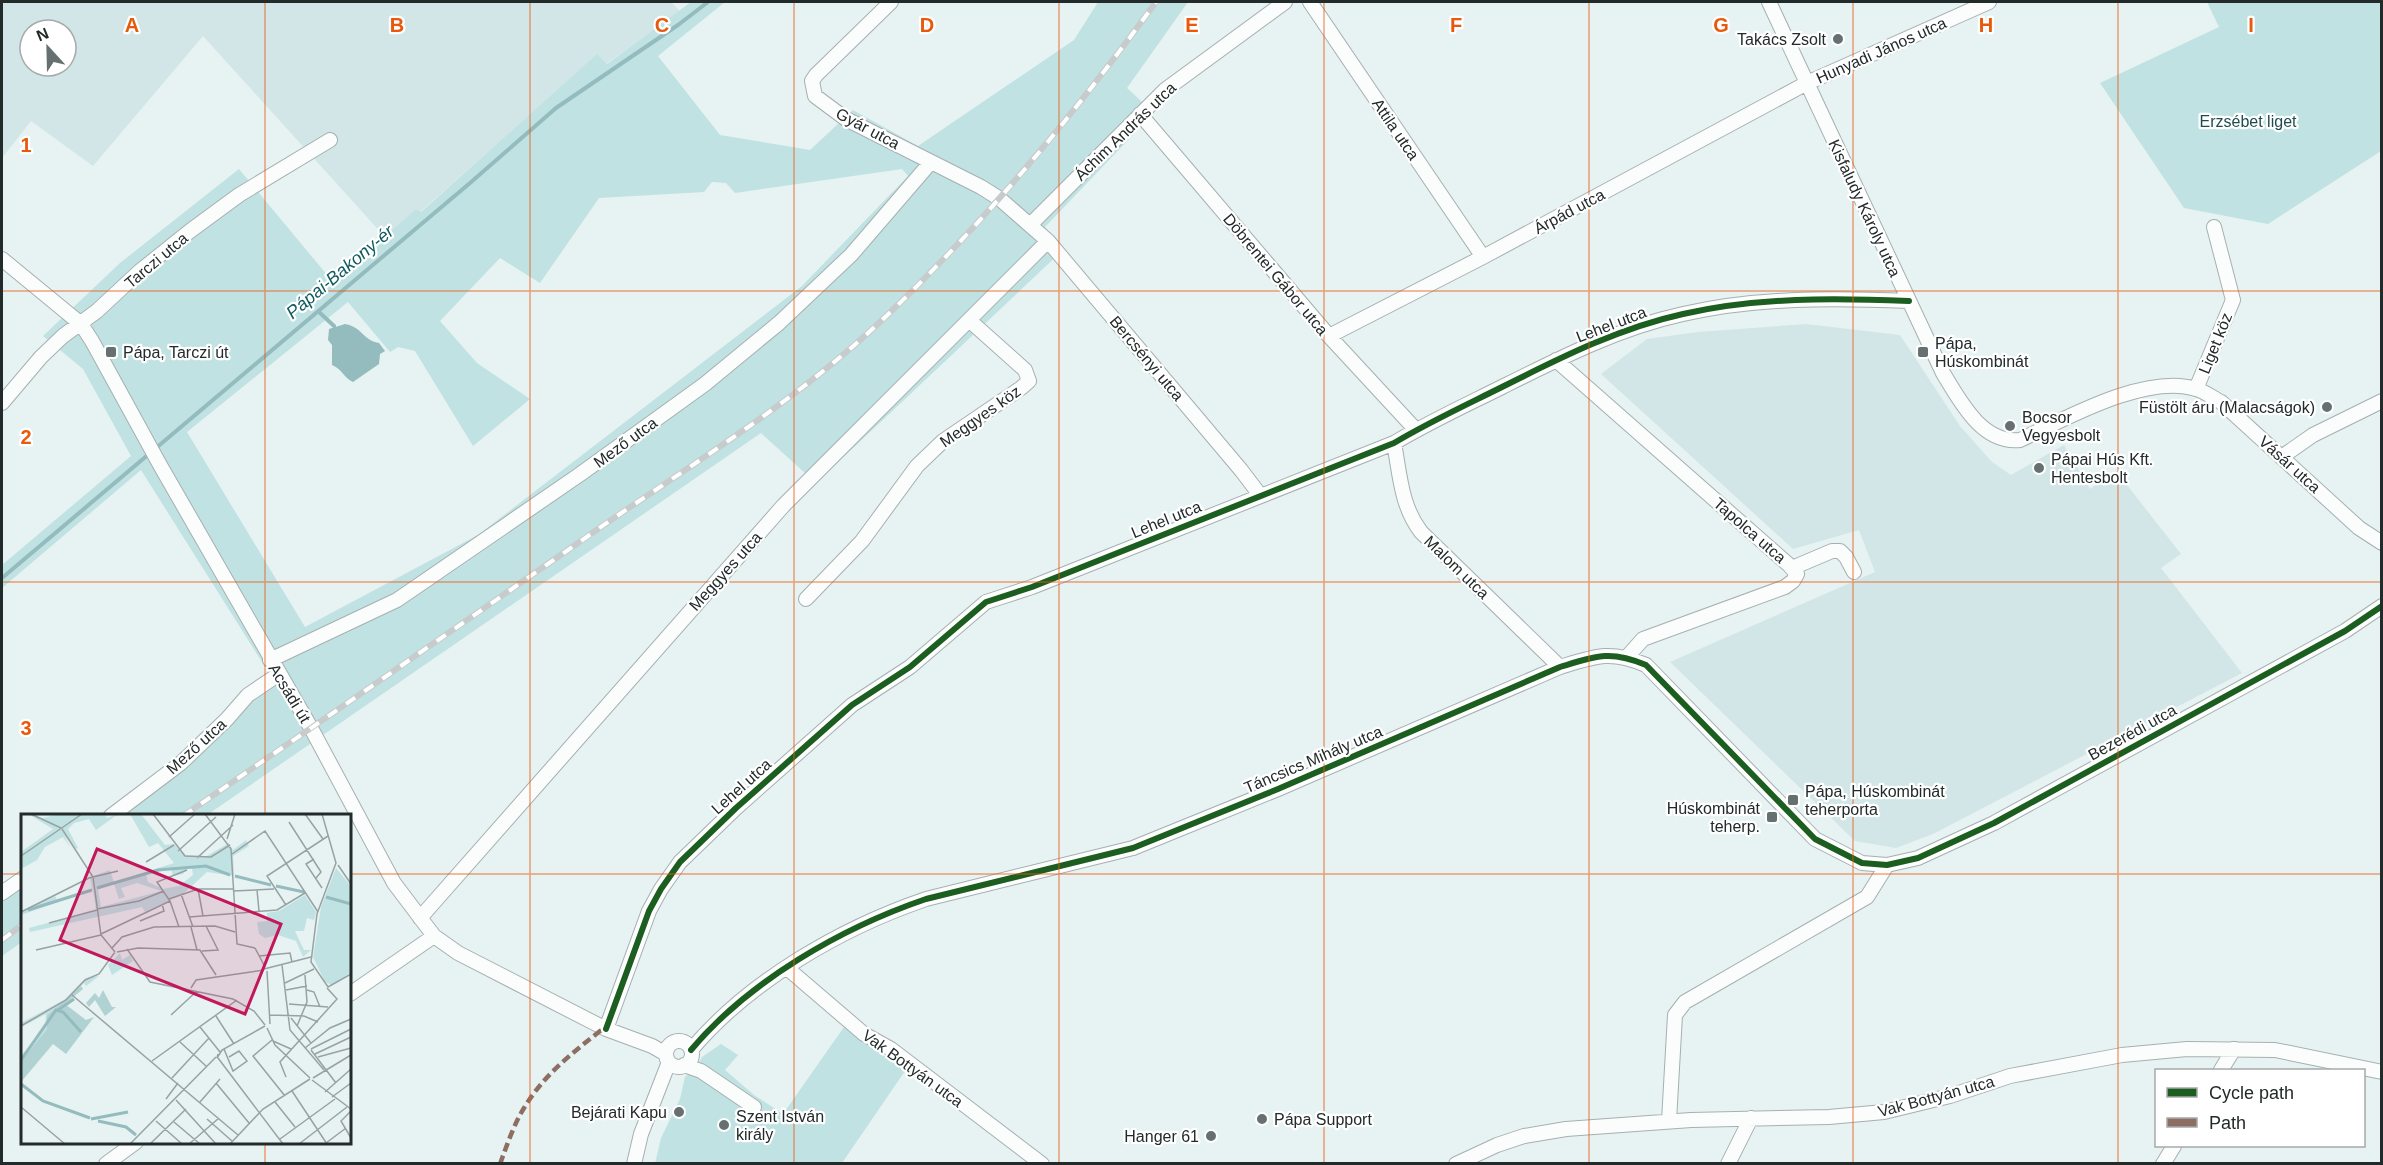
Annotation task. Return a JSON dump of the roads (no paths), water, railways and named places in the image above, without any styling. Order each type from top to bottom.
[{"type":"street","name":"Gyár utca","points":[[891,2],[816,75],[812,81],[815,96],[846,120],[981,186],[1030,225]]},
{"type":"street","name":"Áchim András utca","points":[[1030,225],[1165,90],[1285,2]]},
{"type":"street","name":"Attila utca","points":[[1310,2],[1482,257]]},
{"type":"street","name":"Kisfaludy Károly utca","points":[[1769,2],[1909,302],[1951,386],[1978,424],[1998,439],[2020,441],[2086,409],[2137,390],[2170,385],[2196,389]]},
{"type":"street","name":"Hunyadi János utca","points":[[1807,83],[1989,2]]},
{"type":"street","name":"Árpád utca","points":[[1329,336],[1807,83]]},
{"type":"street","name":"Döbrentei Gábor utca","points":[[1140,114],[1329,336],[1416,430]]},
{"type":"street","name":"Tarczi utca","points":[[2,403],[41,357],[140,271],[239,195],[330,140]]},
{"type":"street","name":"Mező utca","points":[[270,660],[405,594],[579,475],[705,384],[779,323],[851,255],[931,162]]},
{"type":"street","name":"Bercsényi utca","points":[[1030,225],[1048,241],[1260,495]]},
{"type":"street","name":"Liget köz","points":[[2196,389],[2233,300],[2214,228]]},
{"type":"street","name":"Meggyes utca","points":[[420,918],[783,506],[1048,241]]},
{"type":"street","name":"Acsádi út","points":[[2,259],[81,324],[120,389],[146,441],[270,660],[311,728],[394,883],[435,936],[458,953],[606,1029],[679,1055]]},
{"type":"street","name":"Lehel utca","points":[[606,1029],[649,911],[680,862],[736,808],[852,705],[910,666],[986,602],[1032,587],[1394,443],[1556,360],[1653,322],[1712,308],[1794,300],[1909,302]]},
{"type":"street","name":"Meggyes köz","points":[[806,599],[862,541],[917,466],[943,441],[1029,381],[1025,370],[969,320]]},
{"type":"street","name":"Tapolca utca","points":[[1556,360],[1797,574],[1793,581],[1785,586],[1643,639],[1627,657]]},
{"type":"street","name":"Vásár utca","points":[[2196,389],[2221,402],[2283,456],[2359,528],[2382,543]]},
{"type":"street","points":[[2283,456],[2313,435],[2382,401]]},
{"type":"street","name":"Malom utca","points":[[1394,443],[1405,503],[1411,519],[1421,532],[1560,667]]},
{"type":"street","points":[[1792,568],[1832,551],[1840,551],[1854,572]]},
{"type":"street","name":"Bezerédi utca","points":[[1887,865],[1918,858],[1994,823],[2345,631],[2382,606]]},
{"type":"street","name":"Táncsics Mihály utca","points":[[679,1055],[755,990],[787,968],[838,937],[894,910],[926,899],[1133,848],[1278,789],[1560,667],[1601,655],[1627,657],[1646,665],[1815,839],[1862,863],[1887,865]]},
{"type":"street","name":"Mező utca","points":[[114,814],[181,763],[221,726],[248,695],[279,674]]},
{"type":"street","points":[[1669,1121],[1675,1015],[1685,1002],[1867,897],[1887,865]]},
{"type":"street","points":[[2,894],[21,880]]},
{"type":"street","points":[[351,993],[435,936]]},
{"type":"street","name":"Vak Bottyán utca","points":[[787,968],[864,1034],[891,1049],[1042,1164]]},
{"type":"street","points":[[2222,1069],[2234,1049]]},
{"type":"street","name":"Vak Bottyán utca","points":[[1456,1164],[1497,1145],[1524,1136],[1566,1129],[1669,1121],[1829,1117],[1884,1112],[1950,1096],[2010,1076],[2122,1055],[2187,1050],[2275,1050],[2382,1072]]},
{"type":"street","points":[[634,1164],[641,1134],[662,1083],[679,1055],[754,1107]]},
{"type":"street","points":[[1728,1164],[1751,1118]]},
{"type":"street","points":[[106,1164],[135,1144]]},
{"type":"street","points":[[2163,1164],[2173,1147]]},
{"type":"waterway","name":"Pápai-Bakony-ér","points":[[2,578],[556,108],[708,2]]},
{"type":"waterway","points":[[319,312],[334,326]]},
{"type":"railway","points":[[186,814],[749,426],[849,350],[918,285],[991,208],[1059,128],[1156,2]]},
{"type":"railway","points":[[2,940],[21,926]]},
{"type":"place","name":"Takács Zsolt","points":[[1838,39]]},
{"type":"place","name":"Pápa, Tarczi út","points":[[111,352]]},
{"type":"place","name":"Pápa, Húskombinát","points":[[1923,352]]},
{"type":"place","name":"Füstölt áru (Malacságok)","points":[[2327,407]]},
{"type":"place","name":"Bocsor Vegyesbolt","points":[[2010,426]]},
{"type":"place","name":"Pápai Hús Kft. Hentesbolt","points":[[2039,468]]},
{"type":"place","name":"Pápa, Húskombinát teherporta","points":[[1793,800]]},
{"type":"place","name":"Húskombinát teherp.","points":[[1772,817]]},
{"type":"place","name":"Bejárati Kapu","points":[[679,1112]]},
{"type":"place","name":"Pápa Support","points":[[1262,1119]]},
{"type":"place","name":"Szent István király","points":[[724,1125]]},
{"type":"place","name":"Hanger 61","points":[[1211,1136]]},
{"type":"park label","name":"Erzsébet liget","points":[[2248,121]]}]
